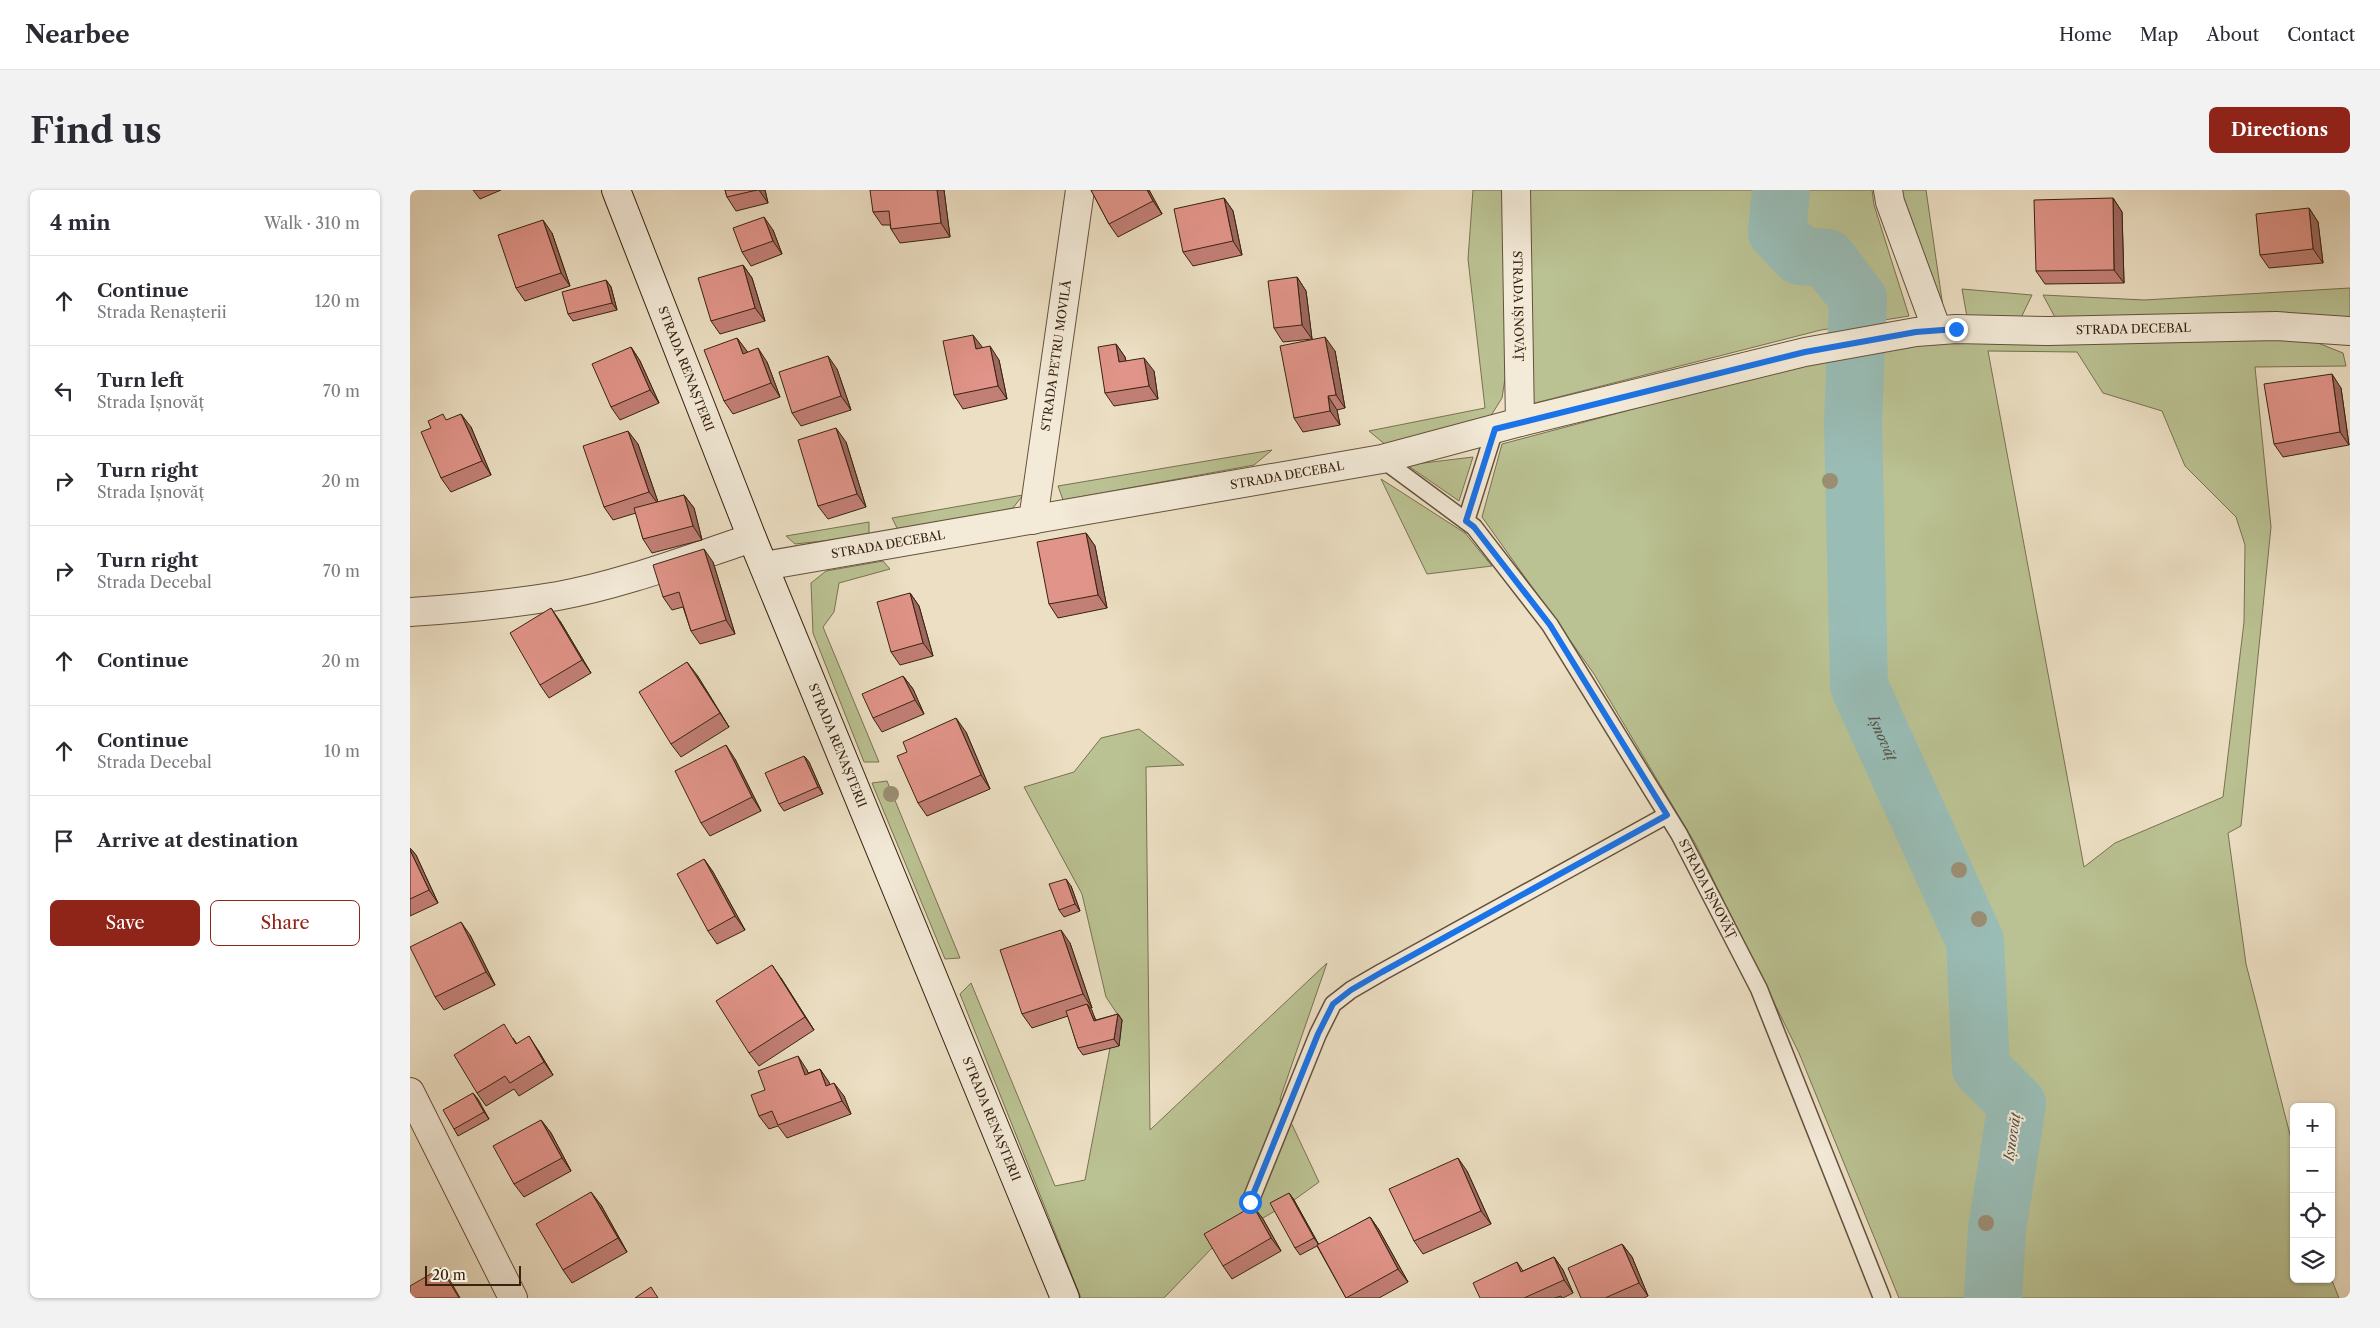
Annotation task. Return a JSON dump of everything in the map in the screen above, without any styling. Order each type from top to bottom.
[{"type":"street","name":"STRADA RENAȘTERII","points":[[616,190],[752,538],[1065,1298]]},
{"type":"street","name":"STRADA PETRU MOVILĂ","points":[[1033,520],[1080,190]]},
{"type":"street","name":"STRADA IȘNOVĂȚ","points":[[1507,426],[1516,190]]},
{"type":"street","points":[[1888,190],[1926,330]]},
{"type":"street","name":"STRADA DECEBAL","points":[[764,566],[1382,459],[1805,352],[1926,330],[2048,331],[2276,326],[2350,332]]},
{"type":"street","points":[[410,612],[466,609],[559,595],[639,576],[752,538]]},
{"type":"street","points":[[410,1092],[513,1298]]},
{"type":"lane","name":"STRADA IȘNOVĂȚ","points":[[1466,521],[1507,426]]},
{"type":"lane","name":"STRADA IȘNOVĂȚ","points":[[1382,459],[1474,527],[1550,625],[1667,815],[1759,989],[1882,1296]]},
{"type":"lane","points":[[1250,1202],[1314,1042],[1333,1004],[1351,990],[1382,972],[1667,815]]},
{"type":"green space","points":[[1473,190],[1508,190],[1511,340],[1502,398],[1492,414],[1476,426],[1387,446],[1369,431],[1485,408],[1468,259]]},
{"type":"green space","points":[[1530,190],[1872,190],[1874,205],[1909,316],[1821,330],[1531,404]]},
{"type":"green space","points":[[1901,190],[1926,190],[1943,307],[1913,239]]},
{"type":"green space","points":[[2350,288],[2350,318],[2056,319],[2043,295],[2144,300]]},
{"type":"green space","points":[[1962,289],[2032,295],[2019,322],[1967,317]]},
{"type":"green space","points":[[2008,338],[2308,339],[2343,353],[2346,366],[2255,367],[2271,527],[2241,826],[2228,833],[2246,964],[2290,1134],[2290,1283],[2333,1283],[2339,1298],[1899,1298],[1799,1053],[1695,843],[1594,674],[1482,517],[1502,444],[1799,365],[1911,344]],"holes":[[[1988,351],[2077,352],[2103,393],[2162,411],[2185,466],[2236,517],[2245,545],[2244,622],[2223,797],[2115,843],[2084,867]]]},
{"type":"green space","points":[[1272,450],[1254,465],[1063,500],[1058,486]]},
{"type":"green space","points":[[1473,457],[1459,501],[1407,465]]},
{"type":"green space","points":[[1381,479],[1465,533],[1492,566],[1427,574]]},
{"type":"green space","points":[[1023,495],[1013,508],[899,532],[892,518]]},
{"type":"green space","points":[[869,522],[869,536],[795,544],[786,536]]},
{"type":"green space","points":[[883,561],[890,569],[839,583],[834,612],[823,627],[879,762],[864,762],[813,633],[811,583],[826,571]]},
{"type":"green space","points":[[1139,729],[1184,765],[1146,767],[1150,1130],[1327,963],[1280,1099],[1319,1182],[1294,1200],[1213,1247],[1164,1298],[1081,1298],[960,994],[971,983],[1055,1186],[1085,1180],[1110,1048],[1122,1021],[1106,997],[1082,894],[1024,787],[1074,772],[1101,738]]},
{"type":"green space","points":[[887,781],[960,958],[945,959],[872,783]]},
{"type":"building","points":[[725,190],[757,190],[727,197]]},
{"type":"building","points":[[870,190],[937,190],[941,223],[891,229],[889,211],[873,212]]},
{"type":"building","points":[[1091,190],[1147,190],[1153,201],[1109,224]]},
{"type":"building","points":[[1224,198],[1233,241],[1183,252],[1174,209]]},
{"type":"building","points":[[2113,198],[2114,270],[2036,271],[2034,200]]},
{"type":"building","points":[[2309,208],[2313,249],[2260,255],[2256,214]]},
{"type":"building","points":[[764,217],[773,241],[742,252],[733,228]]},
{"type":"building","points":[[543,220],[561,273],[516,288],[498,235]]},
{"type":"building","points":[[743,265],[755,308],[711,321],[698,278]]},
{"type":"building","points":[[1297,277],[1302,325],[1274,328],[1268,281]]},
{"type":"building","points":[[606,280],[612,303],[568,314],[562,292]]},
{"type":"building","points":[[973,335],[976,349],[990,346],[998,386],[954,395],[943,341]]},
{"type":"building","points":[[1325,337],[1336,395],[1328,396],[1330,411],[1294,418],[1280,346]]},
{"type":"building","points":[[737,338],[743,354],[758,348],[771,383],[724,401],[704,350]]},
{"type":"building","points":[[1116,344],[1119,362],[1144,358],[1149,386],[1105,393],[1098,347]]},
{"type":"building","points":[[631,347],[650,390],[611,407],[592,364]]},
{"type":"building","points":[[828,356],[841,396],[792,413],[779,372]]},
{"type":"building","points":[[2332,374],[2340,432],[2274,444],[2264,384]]},
{"type":"building","points":[[443,414],[446,420],[461,414],[482,461],[441,478],[421,432],[431,428],[428,421]]},
{"type":"building","points":[[836,428],[857,494],[818,506],[798,440]]},
{"type":"building","points":[[628,431],[649,492],[604,507],[583,446]]},
{"type":"building","points":[[684,495],[693,526],[643,539],[634,508]]},
{"type":"building","points":[[1086,533],[1098,595],[1049,604],[1037,542]]},
{"type":"building","points":[[704,549],[726,620],[691,631],[679,592],[663,597],[653,565]]},
{"type":"building","points":[[910,593],[923,643],[891,652],[877,602]]},
{"type":"building","points":[[551,608],[582,660],[540,685],[510,633]]},
{"type":"building","points":[[687,662],[720,713],[671,744],[639,692]]},
{"type":"building","points":[[903,676],[915,700],[873,718],[862,694]]},
{"type":"building","points":[[956,718],[981,775],[918,803],[897,756],[907,752],[903,742]]},
{"type":"building","points":[[726,745],[752,797],[701,823],[675,771]]},
{"type":"building","points":[[804,756],[818,787],[779,804],[765,773]]},
{"type":"building","points":[[410,850],[429,890],[410,899]]},
{"type":"building","points":[[704,859],[735,916],[708,931],[677,874]]},
{"type":"building","points":[[1066,879],[1075,904],[1059,910],[1049,884]]},
{"type":"building","points":[[461,922],[486,972],[435,997],[410,947]]},
{"type":"building","points":[[1061,930],[1083,994],[1022,1014],[1000,950]]},
{"type":"building","points":[[772,965],[805,1017],[749,1053],[716,1001]]},
{"type":"building","points":[[1087,1004],[1094,1021],[1118,1014],[1114,1039],[1078,1048],[1066,1011]]},
{"type":"building","points":[[504,1024],[516,1044],[529,1036],[544,1062],[510,1083],[505,1076],[477,1093],[454,1055]]},
{"type":"building","points":[[798,1056],[805,1075],[820,1069],[826,1086],[834,1083],[842,1101],[778,1125],[772,1111],[759,1116],[751,1095],[765,1090],[758,1071]]},
{"type":"building","points":[[473,1093],[484,1112],[454,1129],[443,1110]]},
{"type":"building","points":[[541,1120],[562,1158],[514,1184],[493,1146]]},
{"type":"building","points":[[1458,1158],[1481,1211],[1414,1241],[1389,1189]]},
{"type":"building","points":[[591,1192],[618,1238],[563,1270],[536,1224]]},
{"type":"building","points":[[1289,1193],[1314,1238],[1295,1248],[1270,1203]]},
{"type":"building","points":[[1253,1206],[1271,1238],[1223,1266],[1204,1234]]},
{"type":"building","points":[[1370,1217],[1398,1269],[1346,1298],[1317,1245]]},
{"type":"building","points":[[1622,1244],[1639,1283],[1605,1298],[1581,1298],[1568,1268]]},
{"type":"building","points":[[1554,1257],[1564,1280],[1524,1298],[1480,1298],[1473,1283],[1517,1262],[1521,1272]]},
{"type":"building","points":[[441,1268],[459,1298],[410,1298],[410,1286]]},
{"type":"building","points":[[651,1287],[658,1298],[635,1298]]},
{"type":"waterway","name":"Ișnovăț","points":[[1781,190],[1777,232],[1800,256],[1827,258],[1858,299],[1853,422],[1859,686],[1975,941],[1981,1068],[2017,1104],[1997,1229],[1993,1298]]},
{"type":"route","points":[[1250,1202],[1318,1034],[1333,1004],[1351,990],[1382,972],[1667,815],[1550,625],[1474,527],[1466,521],[1495,429],[1805,352],[1916,332],[1956,329]]}]
